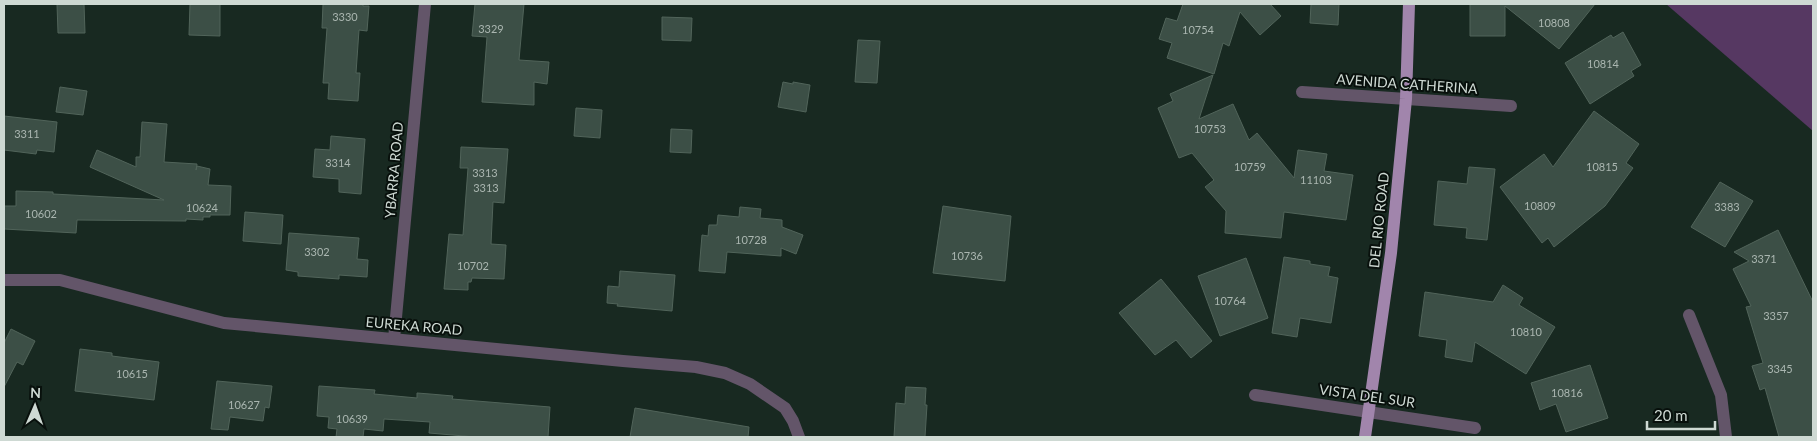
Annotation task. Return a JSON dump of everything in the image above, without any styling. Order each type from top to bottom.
[{"type":"main road","name":"DEL RIO ROAD","points":[[1365,437],[1391,253],[1406,99],[1409,4]]},
{"type":"street","name":"YBARRA ROAD","points":[[394,339],[425,4]]},
{"type":"street","name":"AVENIDA CATHERINA","points":[[1302,92],[1511,106]]},
{"type":"street","name":"EUREKA ROAD","points":[[4,280],[60,280],[224,323],[623,362],[696,367],[725,373],[750,384],[784,408],[793,421],[799,437]]},
{"type":"street","points":[[1689,315],[1721,395],[1726,437]]},
{"type":"street","name":"VISTA DEL SUR","points":[[1255,395],[1475,428]]},
{"type":"shaded area","points":[[1666,4],[1813,4],[1813,131]]},
{"type":"building","points":[[57,4],[84,4],[85,33],[58,33]]},
{"type":"building","points":[[190,4],[220,4],[220,36],[189,35]]},
{"type":"building","points":[[323,4],[363,4],[363,6],[369,6],[367,31],[359,30],[356,73],[360,73],[358,101],[328,99],[329,83],[323,83],[327,28],[322,28]]},
{"type":"building","points":[[475,4],[524,4],[519,60],[549,62],[547,84],[534,82],[534,105],[482,102],[487,37],[472,36]]},
{"type":"building","points":[[1183,4],[1270,4],[1281,16],[1260,35],[1240,12],[1229,46],[1223,43],[1214,74],[1167,58],[1172,43],[1159,39],[1166,18],[1177,21]]},
{"type":"building","points":[[1311,4],[1339,4],[1338,25],[1310,23]]},
{"type":"building","points":[[1470,4],[1595,4],[1559,49],[1505,6],[1505,36],[1470,36]]},
{"type":"building","points":[[662,17],[692,18],[691,41],[662,40]]},
{"type":"building","points":[[1623,32],[1641,65],[1631,71],[1634,76],[1590,104],[1565,63],[1611,35],[1613,38]]},
{"type":"building","points":[[858,40],[880,41],[877,83],[855,82]]},
{"type":"building","points":[[1213,75],[1199,119],[1233,104],[1249,140],[1257,133],[1294,178],[1298,150],[1327,154],[1324,171],[1353,175],[1346,220],[1284,212],[1281,238],[1225,233],[1226,211],[1205,187],[1214,180],[1192,153],[1179,158],[1158,108],[1173,101],[1170,94]]},
{"type":"building","points":[[783,82],[810,85],[806,112],[778,107]]},
{"type":"building","points":[[60,87],[87,91],[83,115],[56,112]]},
{"type":"building","points":[[576,108],[602,110],[600,138],[574,136]]},
{"type":"building","points":[[1594,111],[1639,144],[1626,163],[1633,168],[1605,206],[1554,247],[1548,238],[1542,243],[1500,187],[1544,154],[1553,167]]},
{"type":"building","points":[[4,116],[57,122],[54,152],[37,150],[36,154],[4,150]]},
{"type":"building","points":[[142,122],[167,124],[164,162],[197,164],[196,170],[197,166],[210,169],[208,185],[231,186],[230,215],[210,215],[210,217],[203,217],[203,220],[186,219],[186,221],[77,220],[76,233],[4,229],[4,206],[16,206],[16,191],[164,200],[90,167],[97,150],[136,167],[136,157],[140,157]]},
{"type":"building","points":[[671,129],[692,130],[691,153],[670,152]]},
{"type":"building","points":[[331,136],[365,139],[361,194],[339,192],[339,179],[313,177],[315,149],[330,150]]},
{"type":"building","points":[[461,147],[508,149],[504,203],[493,202],[491,244],[506,245],[504,279],[472,278],[471,282],[468,282],[468,290],[444,289],[449,234],[463,235],[468,168],[460,168]]},
{"type":"building","points":[[1469,167],[1495,169],[1487,240],[1466,238],[1467,228],[1434,225],[1438,181],[1467,184]]},
{"type":"building","points":[[1720,182],[1753,201],[1725,247],[1691,227]]},
{"type":"building","points":[[943,206],[1011,216],[1005,281],[933,273]]},
{"type":"building","points":[[740,207],[761,209],[760,218],[782,220],[782,227],[803,235],[796,254],[781,248],[781,256],[727,252],[725,273],[699,271],[702,235],[708,236],[709,225],[717,225],[718,215],[739,217]]},
{"type":"building","points":[[245,212],[283,215],[281,244],[243,241]]},
{"type":"building","points":[[1778,230],[1813,302],[1813,437],[1779,437],[1765,388],[1760,390],[1752,366],[1763,363],[1746,307],[1751,306],[1733,269],[1749,261],[1734,252]]},
{"type":"building","points":[[289,233],[359,238],[357,259],[368,260],[367,277],[339,275],[339,279],[298,276],[298,272],[286,270]]},
{"type":"building","points":[[1284,257],[1310,261],[1310,264],[1330,267],[1328,276],[1338,278],[1331,323],[1300,318],[1297,337],[1272,333]]},
{"type":"building","points":[[1246,258],[1268,318],[1220,336],[1198,276]]},
{"type":"building","points":[[620,271],[675,275],[672,311],[617,306],[618,304],[607,303],[608,286],[619,287]]},
{"type":"building","points":[[1161,279],[1212,341],[1191,358],[1176,340],[1155,355],[1119,313]]},
{"type":"building","points":[[1503,285],[1523,298],[1519,305],[1555,327],[1526,374],[1475,342],[1472,362],[1445,357],[1447,340],[1419,336],[1425,292],[1493,302]]},
{"type":"building","points":[[11,329],[35,341],[23,365],[17,362],[4,387],[4,343]]},
{"type":"building","points":[[80,349],[112,353],[112,356],[159,362],[154,400],[75,391]]},
{"type":"building","points":[[1590,365],[1608,418],[1566,432],[1556,404],[1540,410],[1531,383]]},
{"type":"building","points":[[217,381],[272,386],[269,408],[265,407],[263,421],[230,417],[228,430],[211,429]]},
{"type":"building","points":[[319,386],[375,390],[374,394],[417,398],[417,393],[453,396],[452,399],[550,407],[548,437],[476,437],[429,433],[430,422],[384,419],[383,431],[364,429],[363,437],[336,437],[337,429],[328,428],[329,417],[317,416]]},
{"type":"building","points":[[906,387],[926,388],[925,437],[894,437],[896,403],[905,404]]},
{"type":"building","points":[[635,408],[749,427],[748,437],[630,437]]}]
